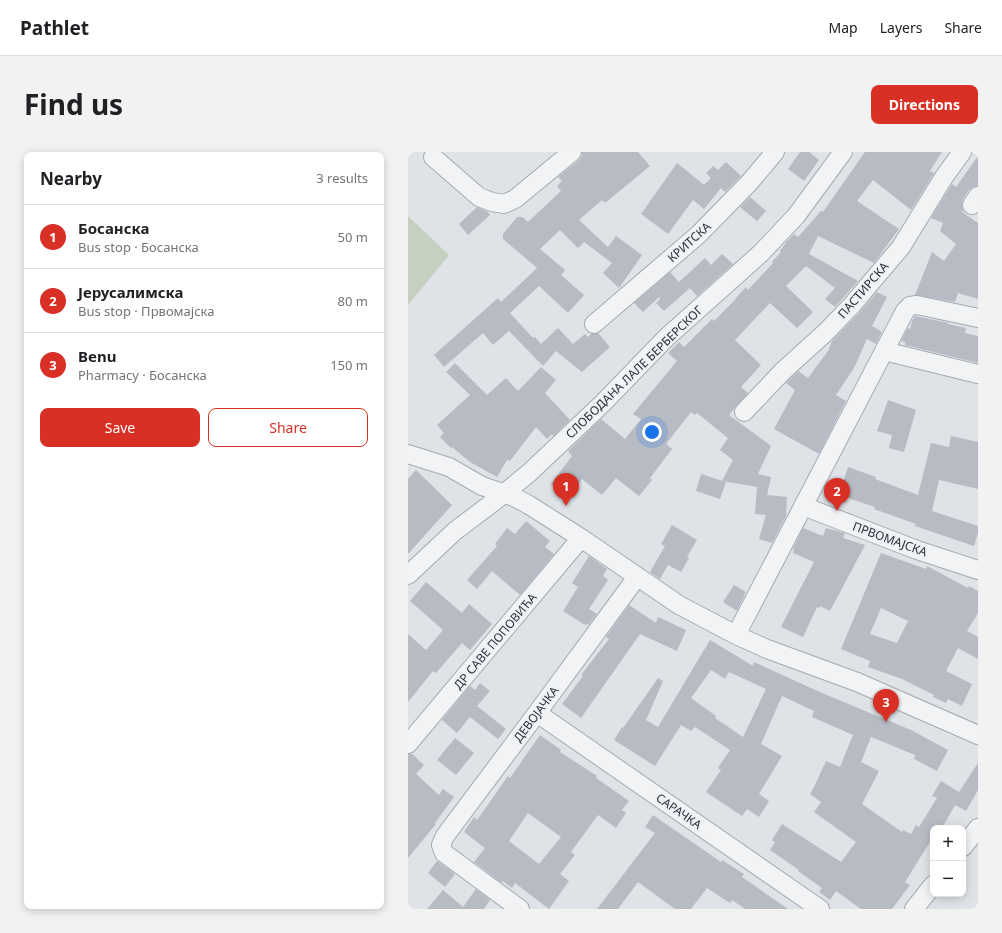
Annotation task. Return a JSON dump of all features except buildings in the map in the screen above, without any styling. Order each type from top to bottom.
[{"type":"street","points":[[433,157],[479,197],[492,202],[504,204],[515,199],[528,190],[572,152]]},
{"type":"street","name":"КРИТСКА","points":[[594,324],[698,234],[749,183],[775,152]]},
{"type":"street","name":"СЛОБОДАНА ЛАЛЕ БЕРБЕРСКОГ","points":[[408,575],[455,531],[529,473],[602,404],[666,338],[761,253],[796,216],[843,152]]},
{"type":"street","name":"ПАСТИРСКА","points":[[744,412],[783,371],[826,332],[864,291],[900,246],[944,177],[962,152]]},
{"type":"street","points":[[736,634],[904,311],[910,306],[917,305],[978,318]]},
{"type":"street","points":[[884,351],[978,374]]},
{"type":"street","points":[[408,454],[449,467],[482,486],[530,505],[679,605],[736,634],[767,648],[858,682],[978,735]]},
{"type":"street","name":"ПРВОМАЈСКА","points":[[803,506],[917,550],[978,570]]},
{"type":"street","name":"ДР САВЕ ПОПОВИЋА","points":[[408,744],[581,538]]},
{"type":"street","name":"ДЕВОЈАЧКА","points":[[520,909],[444,853],[441,845],[445,836],[637,577]]},
{"type":"street","name":"САРАЧКА","points":[[537,713],[820,909]]},
{"type":"street","points":[[966,843],[978,828]]},
{"type":"street","points":[[914,909],[930,889]]},
{"type":"green space","points":[[408,216],[449,255],[408,305]]},
{"type":"place","name":"Босанска","points":[[566,506]]},
{"type":"place","name":"Јерусалимска","points":[[837,511]]},
{"type":"place","name":"Benu","points":[[886,722]]}]
